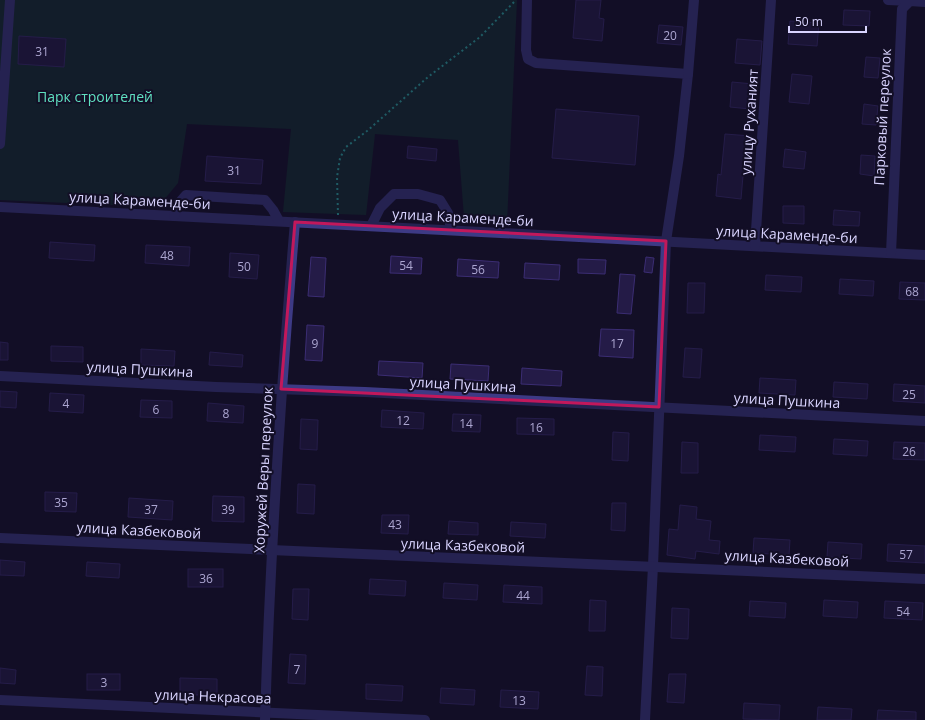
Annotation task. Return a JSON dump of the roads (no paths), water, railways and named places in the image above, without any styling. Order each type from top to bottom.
[{"type":"street","points":[[0,144],[10,0]]},
{"type":"street","points":[[527,0],[526,50],[528,59],[536,63],[688,74]]},
{"type":"street","points":[[645,720],[653,566],[666,241],[679,156],[694,0]]},
{"type":"street","name":"улицу Руханият","points":[[755,246],[771,0]]},
{"type":"street","points":[[888,0],[925,2]]},
{"type":"street","name":"Парковый переулок","points":[[891,253],[902,9],[910,1]]},
{"type":"street","points":[[371,226],[380,208],[394,194],[418,194],[440,200],[448,213],[452,230]]},
{"type":"street","points":[[174,216],[180,202],[186,195],[265,200],[279,221]]},
{"type":"street","name":"улица Караменде-би","points":[[0,207],[925,255]]},
{"type":"street","name":"Хоружей Веры переулок","points":[[265,716],[281,389],[295,222]]},
{"type":"street","name":"улица Пушкина","points":[[0,376],[925,421]]},
{"type":"street","name":"улица Казбековой","points":[[0,538],[925,579]]},
{"type":"street","name":"улица Некрасова","points":[[0,700],[265,716],[425,720]]},
{"type":"park label","name":"Парк строителей","points":[[95,96]]}]
